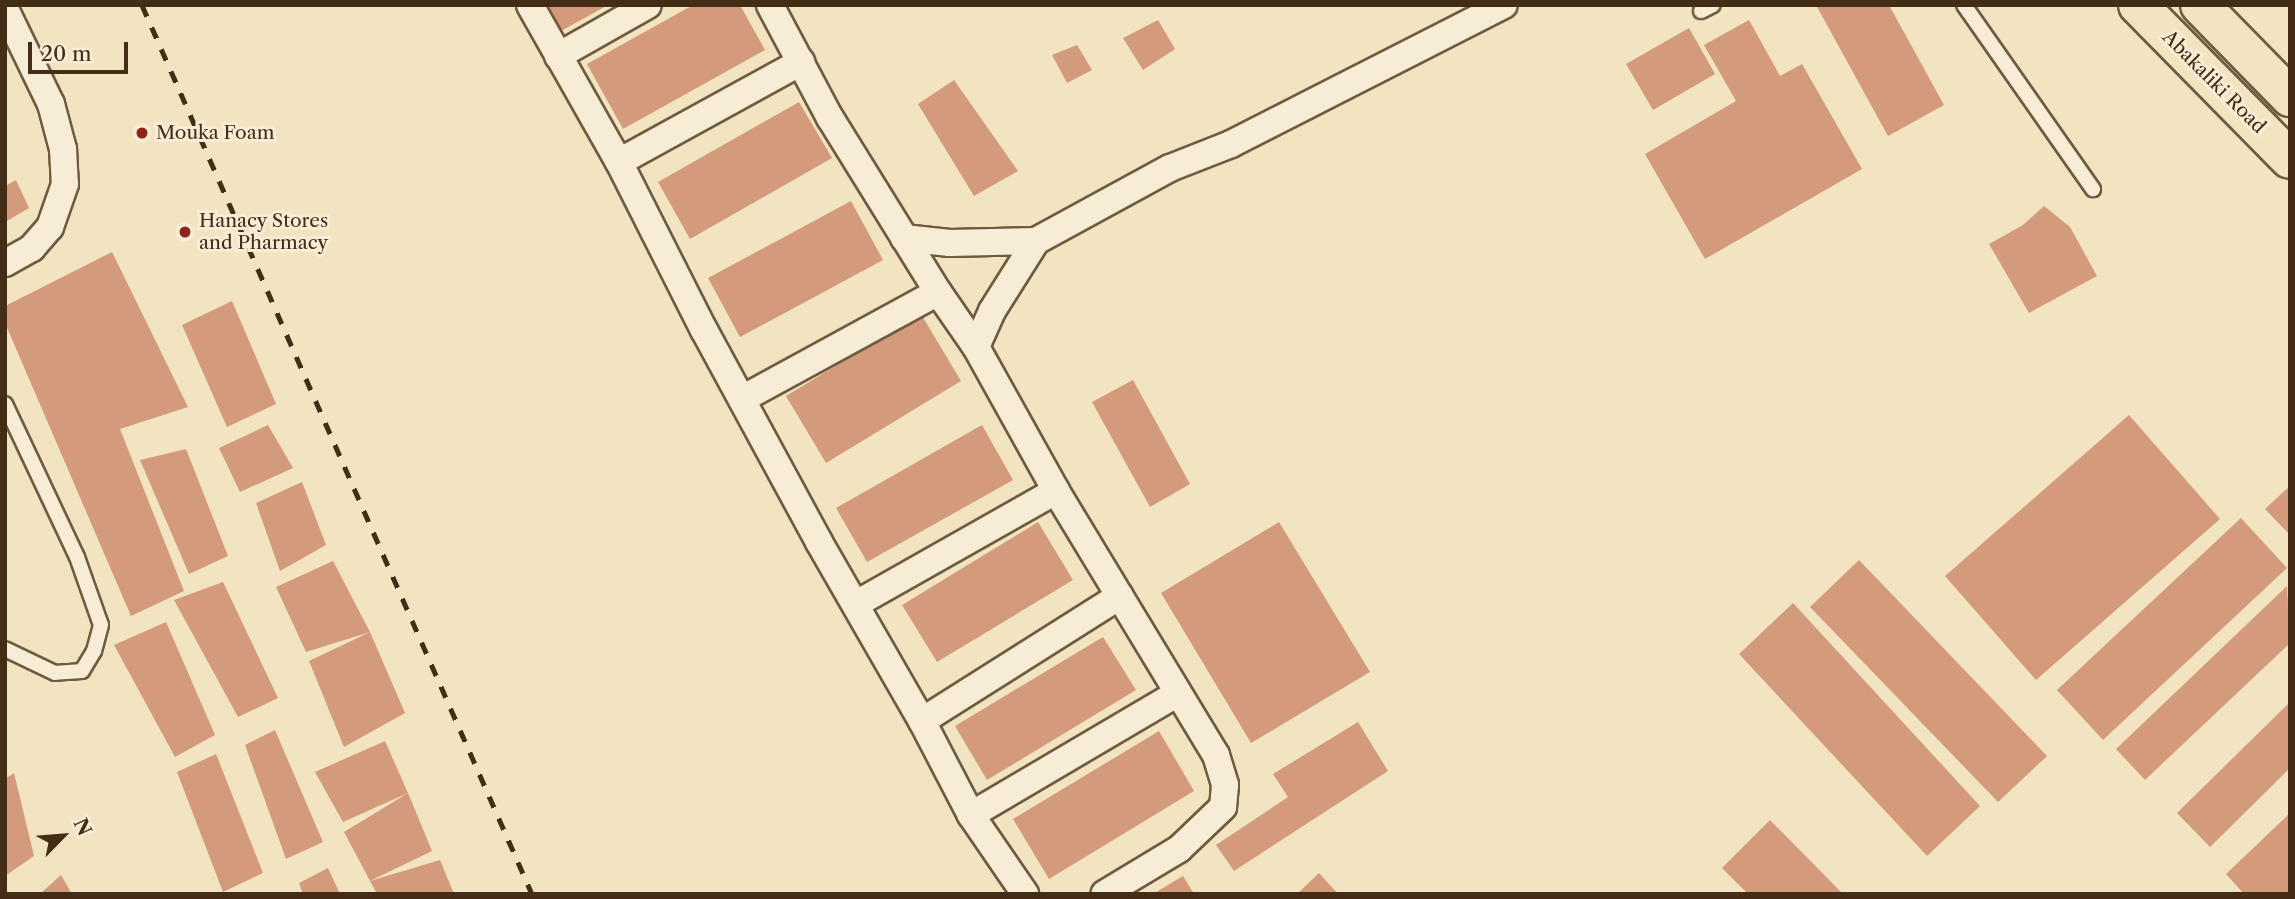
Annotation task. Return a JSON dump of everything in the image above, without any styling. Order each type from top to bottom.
[{"type":"main road","name":"Abakaliki Road","points":[[2138,5],[2290,159]]},
{"type":"main road","points":[[2200,5],[2290,97]]},
{"type":"street","points":[[530,5],[619,162],[819,542],[922,721],[971,815],[1025,894]]},
{"type":"street","points":[[558,56],[648,5]]},
{"type":"street","points":[[770,5],[830,118],[938,292],[976,347],[1056,491],[1216,755],[1225,785],[1223,807],[1179,849],[1104,894]]},
{"type":"street","points":[[904,238],[950,243],[1035,241],[1170,168],[1231,145],[1504,5]]},
{"type":"street","points":[[5,9],[51,104],[63,149],[65,184],[50,227],[32,248],[5,263]]},
{"type":"street","points":[[619,162],[801,61]]},
{"type":"street","points":[[976,347],[992,311],[1035,241]]},
{"type":"street","points":[[742,399],[938,292]]},
{"type":"street","points":[[856,604],[1056,491]]},
{"type":"street","points":[[922,721],[1120,596]]},
{"type":"street","points":[[971,815],[1178,693]]},
{"type":"lane","points":[[1964,5],[2093,189]]},
{"type":"lane","points":[[5,404],[77,557],[101,625],[94,651],[82,671],[55,673],[5,649]]},
{"type":"building","points":[[547,5],[608,5],[561,31]]},
{"type":"building","points":[[693,5],[740,5],[765,50],[623,129],[587,64]]},
{"type":"building","points":[[1816,5],[1889,5],[1944,105],[1888,136]]},
{"type":"building","points":[[1158,20],[1175,49],[1143,70],[1123,38]]},
{"type":"building","points":[[1749,20],[1780,76],[1802,64],[1862,169],[1705,259],[1645,154],[1736,101],[1704,45]]},
{"type":"building","points":[[1689,28],[1715,74],[1653,110],[1626,64]]},
{"type":"building","points":[[1077,45],[1092,70],[1067,83],[1052,55]]},
{"type":"building","points":[[954,80],[1018,171],[974,196],[918,104]]},
{"type":"building","points":[[799,102],[832,158],[690,239],[658,182]]},
{"type":"building","points":[[16,180],[29,208],[5,222],[5,186]]},
{"type":"building","points":[[851,201],[883,260],[740,337],[708,278]]},
{"type":"building","points":[[2044,206],[2070,227],[2097,276],[2029,313],[1989,244],[2023,225]]},
{"type":"building","points":[[112,252],[188,407],[120,429],[184,591],[131,616],[5,323],[5,306]]},
{"type":"building","points":[[232,301],[276,404],[227,427],[182,325]]},
{"type":"building","points":[[921,314],[961,381],[826,463],[786,396]]},
{"type":"building","points":[[1133,380],[1190,484],[1150,507],[1092,402]]},
{"type":"building","points":[[2129,415],[2220,519],[2036,680],[1945,576]]},
{"type":"building","points":[[268,425],[293,468],[240,492],[219,448]]},
{"type":"building","points":[[982,425],[1013,480],[867,562],[836,508]]},
{"type":"building","points":[[186,449],[228,556],[189,574],[140,460]]},
{"type":"building","points":[[302,482],[326,545],[280,571],[256,503]]},
{"type":"building","points":[[2290,486],[2290,535],[2265,509]]},
{"type":"building","points":[[2241,518],[2287,568],[2103,740],[2057,690]]},
{"type":"building","points":[[1038,522],[1073,580],[937,662],[902,605]]},
{"type":"building","points":[[1279,522],[1370,672],[1251,743],[1161,593]]},
{"type":"building","points":[[1859,560],[2047,756],[1998,802],[1810,607]]},
{"type":"building","points":[[333,561],[370,632],[306,652],[276,587]]},
{"type":"building","points":[[223,582],[278,698],[238,717],[174,600]]},
{"type":"building","points":[[2287,586],[2290,643],[2145,780],[2116,749]]},
{"type":"building","points":[[1793,603],[1980,806],[1927,856],[1739,654]]},
{"type":"building","points":[[166,622],[215,735],[175,757],[114,645]]},
{"type":"building","points":[[370,632],[405,713],[344,747],[309,661]]},
{"type":"building","points":[[1103,637],[1136,690],[987,780],[955,726]]},
{"type":"building","points":[[2290,702],[2290,768],[2210,847],[2177,813]]},
{"type":"building","points":[[1358,722],[1388,771],[1234,871],[1216,845],[1288,797],[1273,774]]},
{"type":"building","points":[[275,730],[323,842],[286,859],[245,745]]},
{"type":"building","points":[[1159,731],[1194,791],[1049,879],[1013,819]]},
{"type":"building","points":[[385,741],[408,793],[343,822],[315,772]]},
{"type":"building","points":[[216,754],[263,873],[223,892],[177,772]]},
{"type":"building","points":[[14,773],[34,856],[5,876],[5,779]]},
{"type":"building","points":[[408,793],[432,851],[370,881],[344,832]]},
{"type":"building","points":[[2290,813],[2290,891],[2287,894],[2244,894],[2226,874]]},
{"type":"building","points":[[1770,820],[1843,894],[1748,894],[1722,868]]},
{"type":"building","points":[[440,860],[454,894],[377,894],[370,881]]},
{"type":"building","points":[[328,868],[340,894],[303,894],[299,883]]},
{"type":"building","points":[[1319,873],[1338,894],[1297,894]]},
{"type":"building","points":[[61,875],[72,894],[40,894]]},
{"type":"building","points":[[1183,876],[1194,894],[1153,894]]},
{"type":"railway","points":[[142,5],[532,894]]},
{"type":"place","name":"Mouka Foam","points":[[142,133]]},
{"type":"place","name":"Hanacy Stores and Pharmacy","points":[[185,232]]}]
